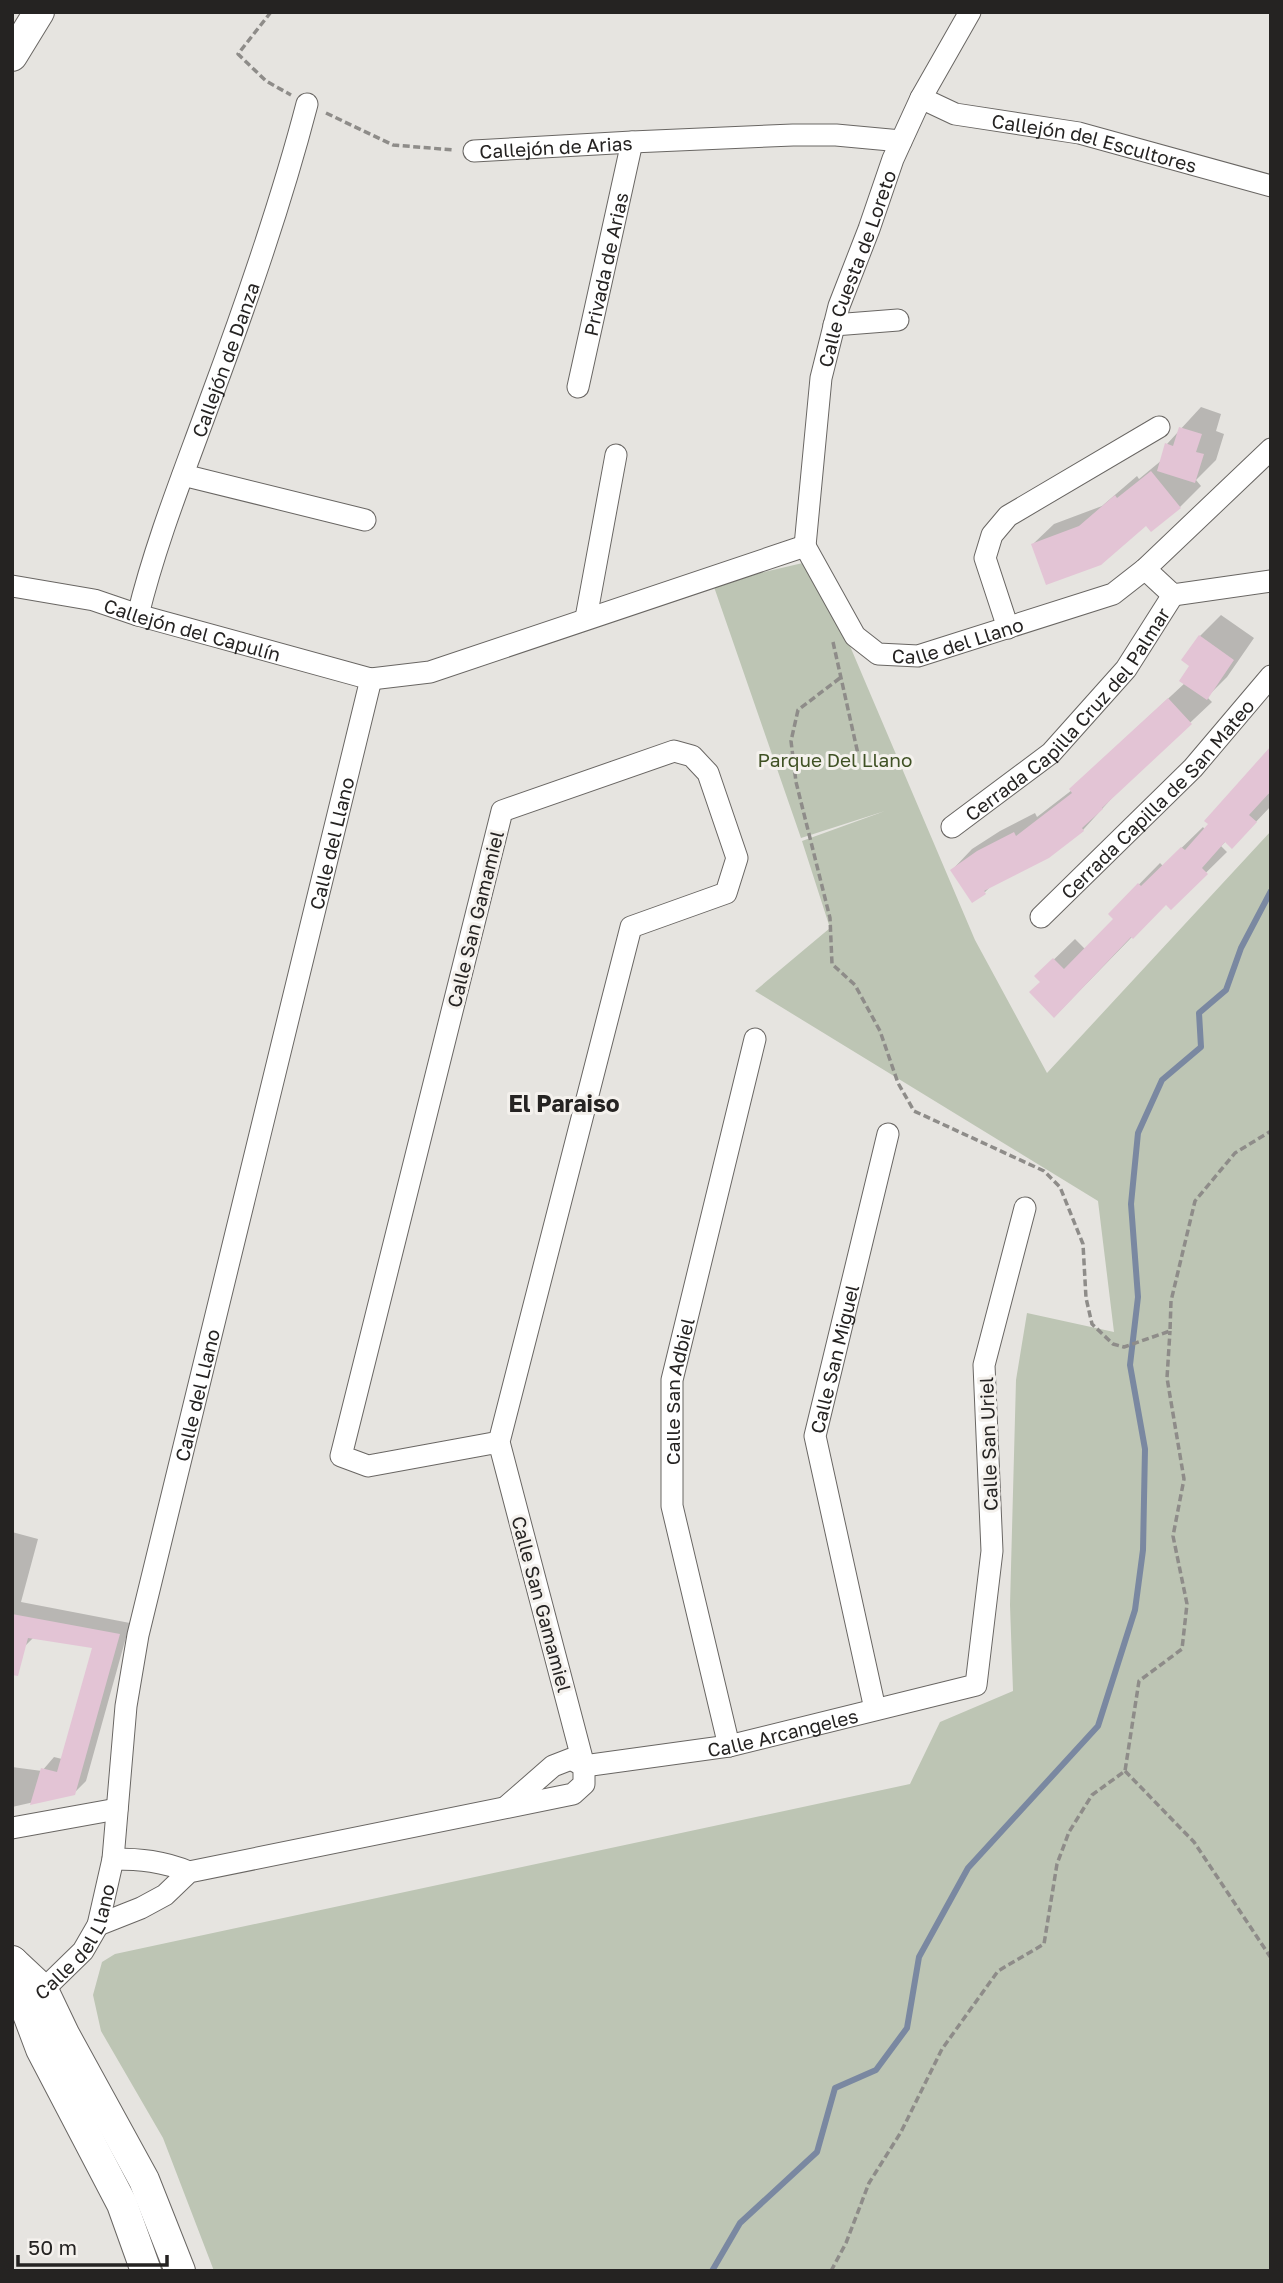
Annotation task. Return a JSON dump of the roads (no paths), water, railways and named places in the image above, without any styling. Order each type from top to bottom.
[{"type":"street","points":[[12,56],[39,12]]},
{"type":"street","name":"Calle Cuesta de Loreto","points":[[806,546],[821,378],[839,306],[901,141],[921,98],[970,12]]},
{"type":"street","name":"Callejón del Escultores","points":[[921,98],[956,114],[1079,133],[1271,186]]},
{"type":"street","name":"Callejón de Danza","points":[[138,615],[151,560],[285,189],[307,104]]},
{"type":"street","name":"Callejón de Arias","points":[[474,152],[804,135],[901,141]]},
{"type":"street","name":"Privada de Arias","points":[[578,387],[632,142]]},
{"type":"street","points":[[834,325],[898,320]]},
{"type":"street","points":[[1008,628],[985,558],[992,536],[1008,516],[1159,427]]},
{"type":"street","name":"Calle del Llano","points":[[806,546],[855,636],[878,654],[918,656],[1113,594],[1145,569],[1270,448]]},
{"type":"street","points":[[586,618],[616,455]]},
{"type":"street","points":[[183,475],[365,520]]},
{"type":"street","points":[[371,679],[430,672],[806,546]]},
{"type":"street","points":[[1145,569],[1173,595],[1271,581]]},
{"type":"street","name":"Callejón del Capulín","points":[[12,586],[94,600],[138,615],[371,679]]},
{"type":"street","name":"Cerrada Capilla Cruz del Palmar","points":[[952,827],[1051,752],[1126,669],[1173,595]]},
{"type":"street","name":"Cerrada Capilla de San Mateo","points":[[1041,917],[1194,768],[1271,677]]},
{"type":"street","name":"Calle del Llano","points":[[33,1996],[83,1951],[97,1925],[113,1859],[127,1706],[138,1635],[371,679]]},
{"type":"street","name":"Calle San Gamamiel","points":[[499,1441],[368,1466],[341,1457],[502,811],[674,751],[692,756],[708,773],[737,858],[733,875],[726,893],[631,927],[499,1441],[584,1766]]},
{"type":"street","name":"Calle San Adbiel","points":[[729,1745],[672,1506],[672,1380],[755,1039]]},
{"type":"street","name":"Calle San Miguel","points":[[875,1709],[815,1436],[888,1134]]},
{"type":"street","name":"Calle San Uriel","points":[[976,1685],[992,1551],[984,1365],[1025,1208]]},
{"type":"street","name":"Calle Arcangeles","points":[[505,1808],[560,1762],[571,1759],[584,1766],[729,1745],[976,1685]]},
{"type":"street","name":"Calle Arcangeles","points":[[113,1859],[169,1863],[189,1872],[573,1794],[584,1784],[584,1766]]},
{"type":"street","points":[[12,1828],[117,1809]]},
{"type":"street","points":[[97,1925],[141,1908],[165,1895],[189,1872]]},
{"type":"street","points":[[13,1961],[33,1996],[64,2034],[144,2179],[180,2271]]},
{"type":"street","points":[[33,1996],[41,2049],[122,2204],[146,2271]]},
{"type":"waterway","points":[[712,2271],[740,2223],[817,2152],[835,2088],[876,2070],[907,2028],[919,1957],[968,1868],[1098,1726],[1135,1610],[1143,1550],[1145,1449],[1130,1365],[1138,1297],[1131,1204],[1138,1133],[1162,1080],[1201,1047],[1199,1013],[1226,990],[1241,948],[1271,891]]},
{"type":"district","name":"El Paraiso","points":[[564,1103]]},
{"type":"park label","name":"Parque Del Llano","points":[[835,759]]}]
